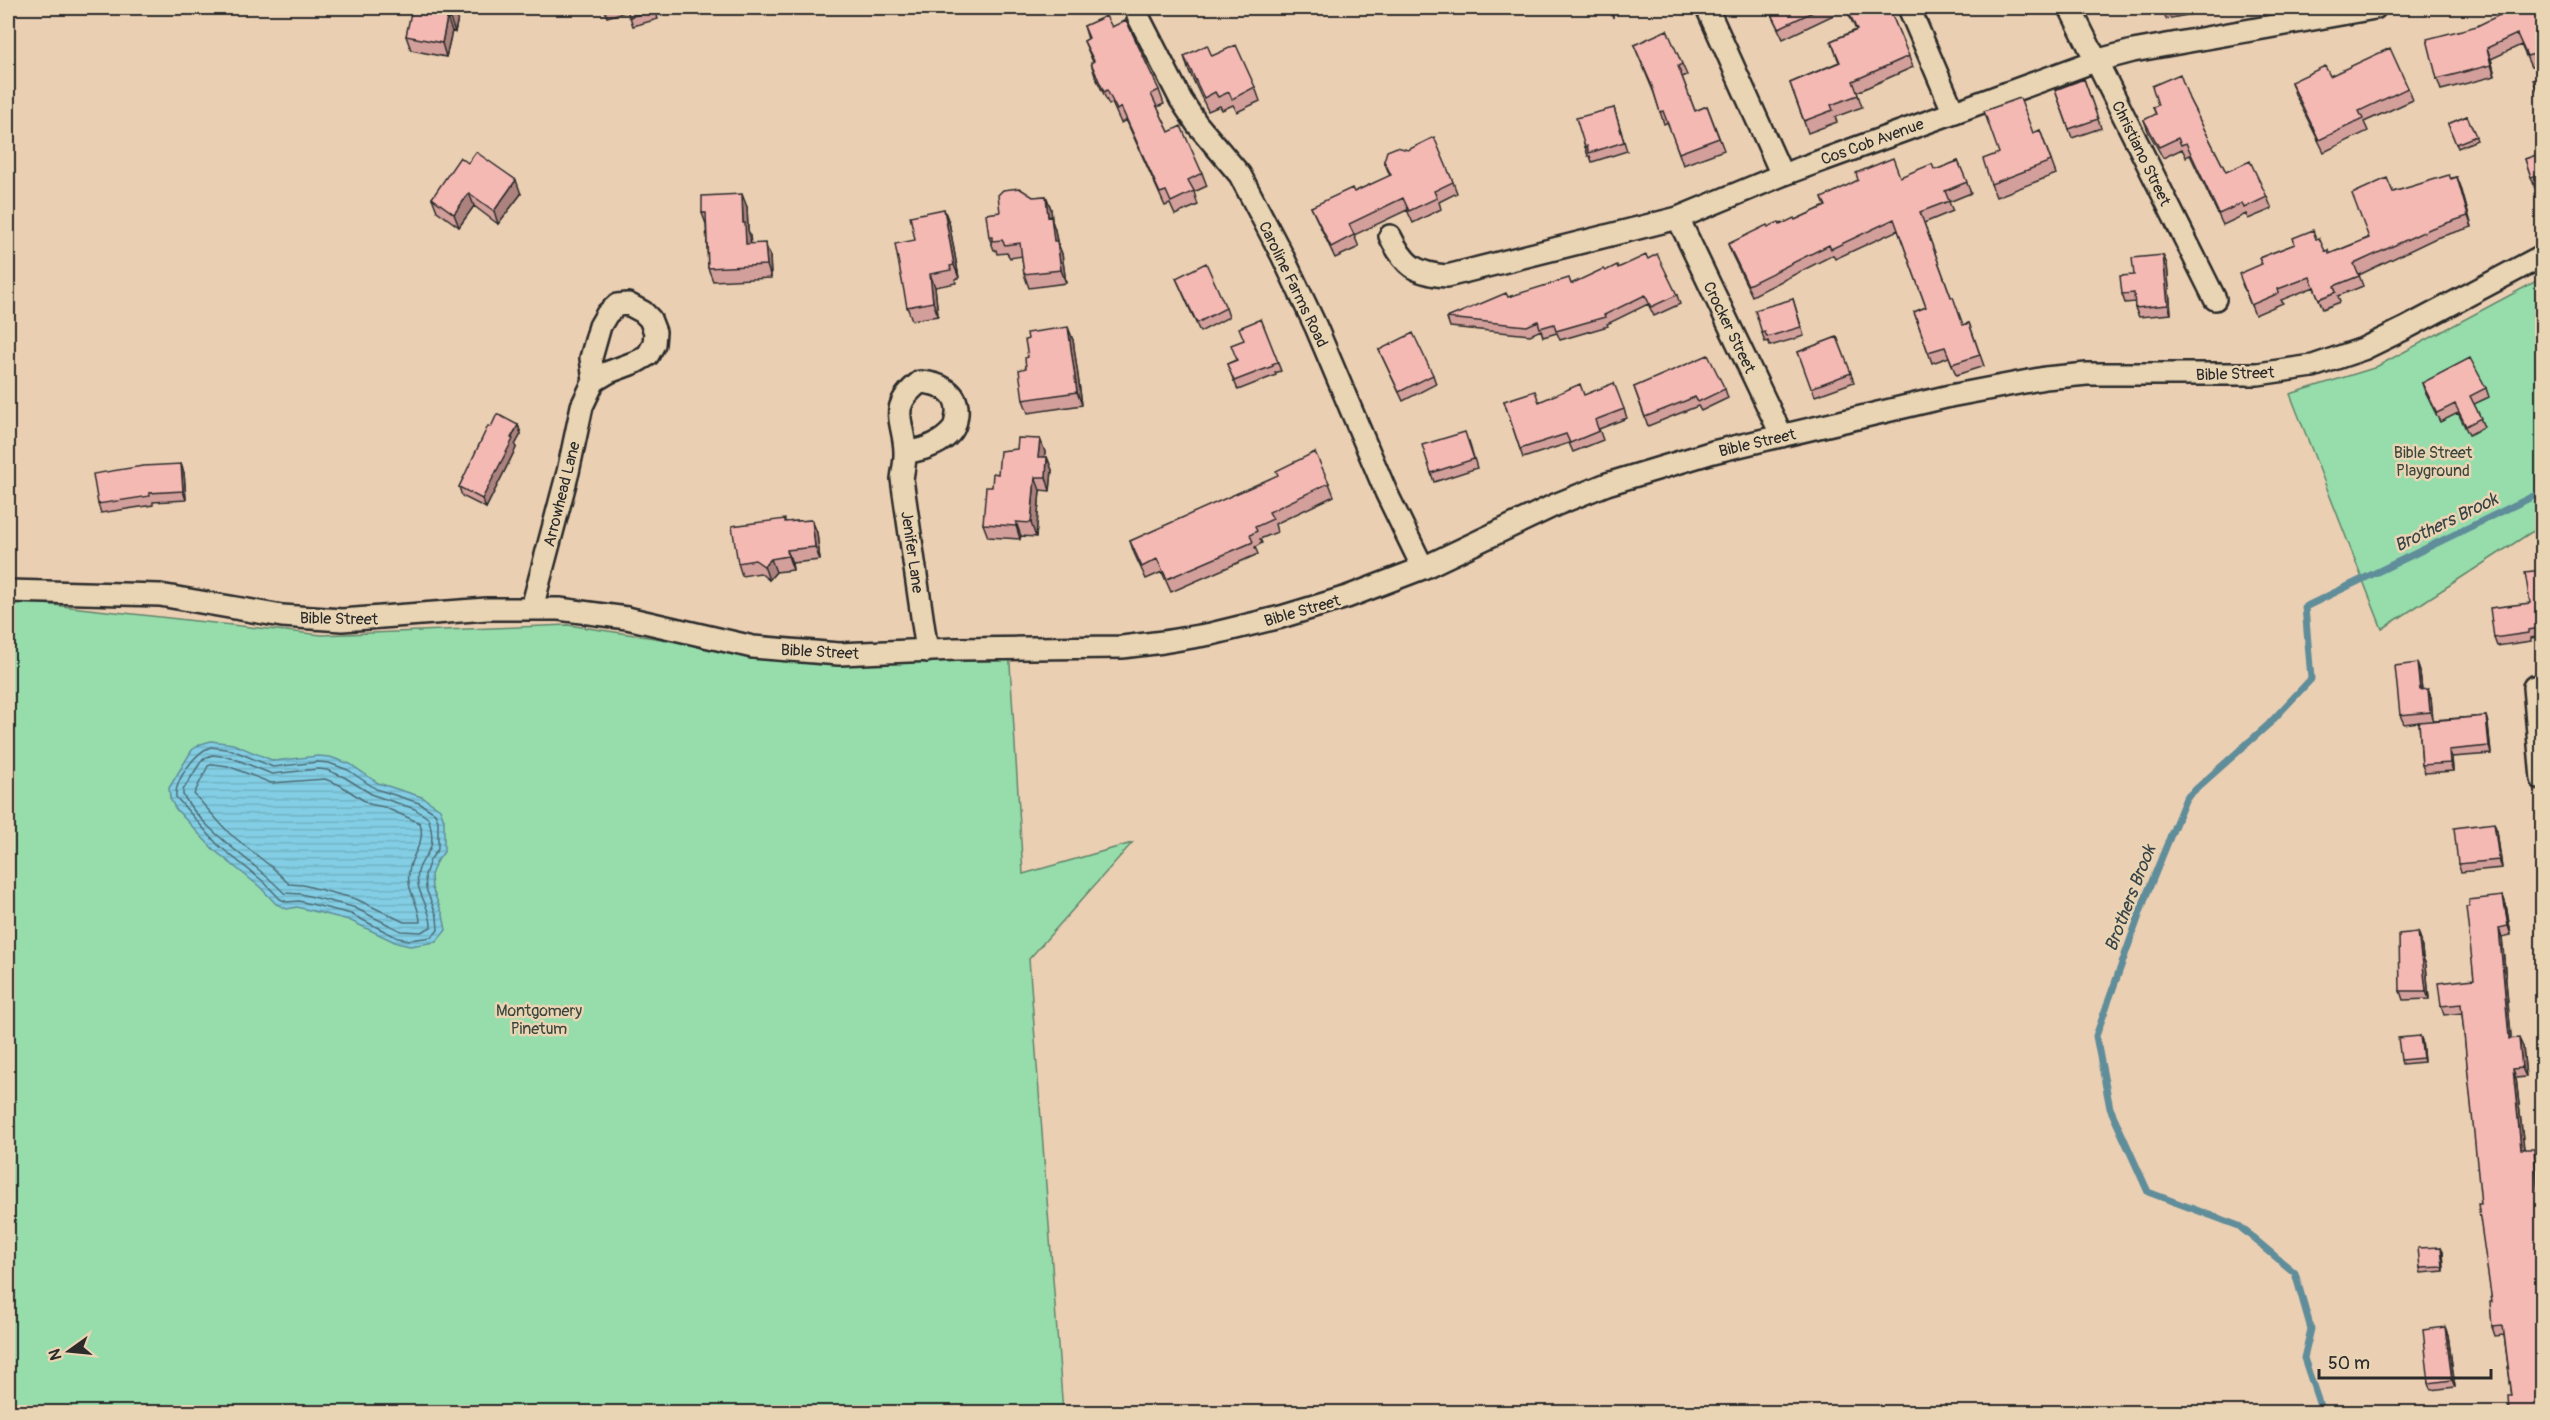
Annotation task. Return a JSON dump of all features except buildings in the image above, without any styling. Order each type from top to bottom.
[{"type":"street","points":[[1707,8],[1782,175]]},
{"type":"street","points":[[1909,8],[1953,111]]},
{"type":"street","name":"Christiano Street","points":[[2070,8],[2215,299]]},
{"type":"street","name":"Cos Cob Avenue","points":[[1390,236],[1400,255],[1412,267],[1426,274],[1447,276],[1677,218],[1782,175],[2095,61],[2133,51],[2336,10],[2374,8]]},
{"type":"street","name":"Caroline Farms Road","points":[[1138,16],[1181,100],[1197,124],[1240,175],[1282,255],[1316,327],[1386,492],[1423,568]]},
{"type":"street","name":"Crocker Street","points":[[1677,218],[1782,436]]},
{"type":"street","name":"Bible Street","points":[[8,591],[160,595],[183,597],[282,616],[342,620],[532,608],[559,609],[619,617],[717,640],[769,649],[839,654],[1122,647],[1188,639],[1310,609],[1378,586],[1423,568],[1555,505],[1607,484],[1676,462],[1782,436],[1950,396],[2045,378],[2087,374],[2258,374],[2313,366],[2363,349],[2404,330],[2542,256]]},
{"type":"street","name":"Arrowhead Lane","points":[[532,608],[568,472],[582,406],[594,381]]},
{"type":"street","name":"Jenifer Lane","points":[[906,453],[902,479],[927,651]]},
{"type":"street","points":[[2538,686],[2542,779]]},
{"type":"green space","name":"Bible Street Playground","points":[[2542,278],[2542,527],[2382,629],[2290,394],[2374,368]]},
{"type":"green space","name":"Montgomery Pinetum","points":[[8,600],[322,635],[568,625],[754,653],[1009,648],[1023,874],[1132,843],[1029,959],[1063,1412],[8,1412]]},
{"type":"water","points":[[211,741],[233,744],[274,761],[318,756],[330,757],[350,764],[378,783],[422,797],[440,809],[444,820],[444,852],[436,862],[431,875],[432,888],[443,915],[446,930],[436,942],[410,946],[397,943],[349,920],[297,907],[287,909],[276,904],[260,887],[214,850],[175,808],[170,798],[169,788],[192,750]]},
{"type":"waterway","name":"Brothers Brook","points":[[2322,1412],[2304,1358],[2311,1329],[2295,1273],[2239,1226],[2148,1192],[2110,1108],[2096,1036],[2146,896],[2186,798],[2269,724],[2311,679],[2305,607],[2542,492]]}]
